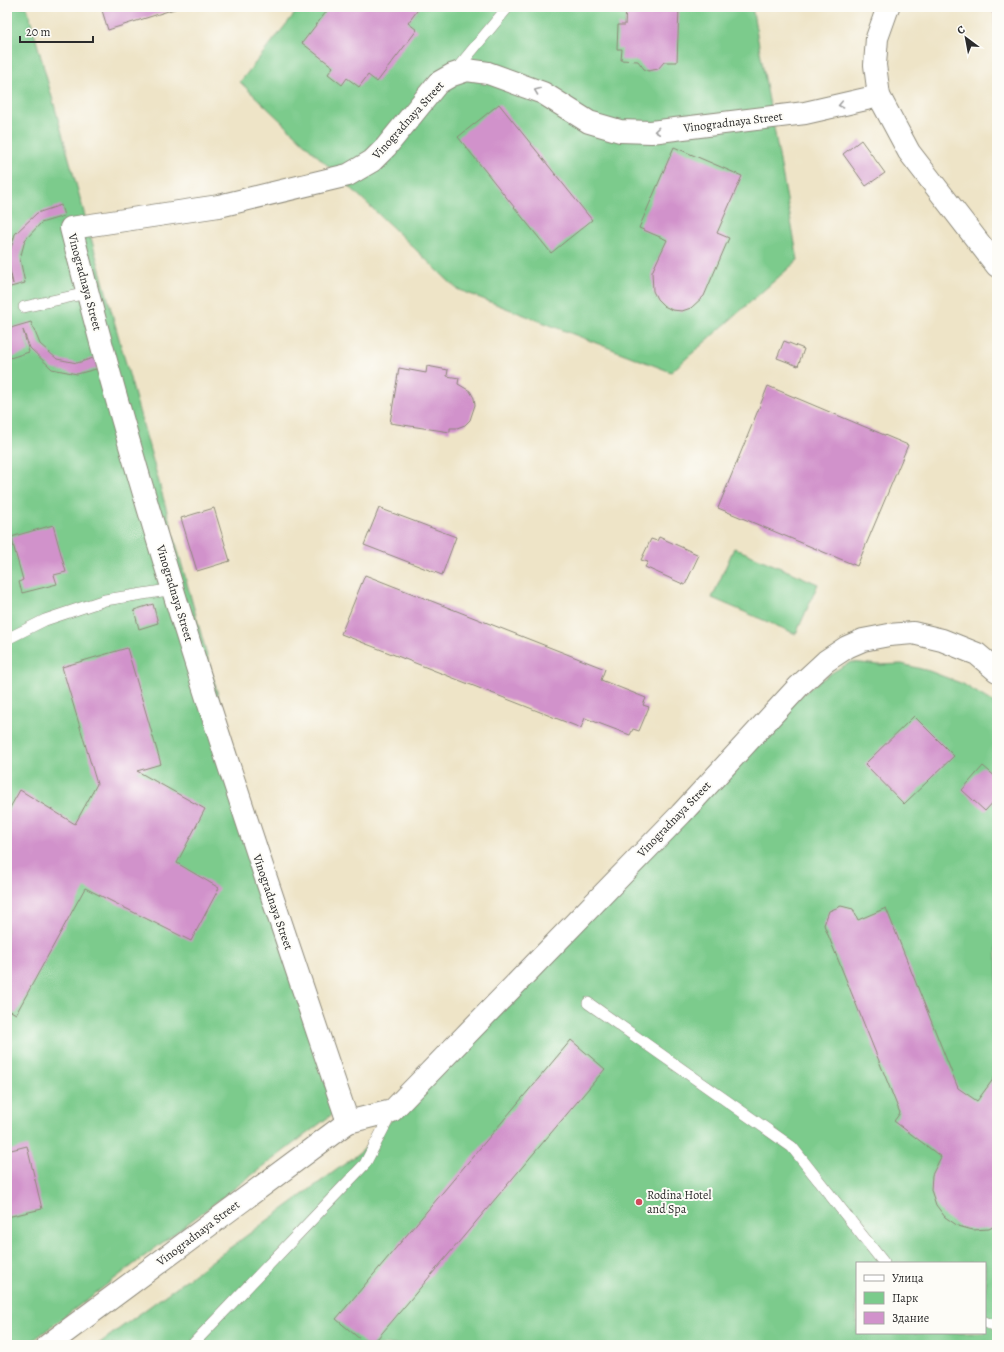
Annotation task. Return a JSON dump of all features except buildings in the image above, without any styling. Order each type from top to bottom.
[{"type":"street","points":[[888,7],[877,38],[875,65],[879,96],[909,152],[997,266]]},
{"type":"street","name":"Vinogradnaya Street","points":[[348,1122],[259,860],[148,507],[87,293],[71,228],[219,206],[348,175],[372,161],[386,147],[438,83],[452,75],[467,70],[488,73],[543,93],[589,122],[620,131],[651,132],[805,113],[879,96]]},
{"type":"street","name":"Vinogradnaya Street","points":[[48,1345],[348,1122],[392,1111],[675,819],[799,686],[826,661],[847,647],[863,640],[889,634],[913,633],[942,640],[976,654],[997,671]]},
{"type":"lane","points":[[452,75],[508,7]]},
{"type":"lane","points":[[24,307],[87,293]]},
{"type":"lane","points":[[7,639],[45,620],[104,600],[174,589]]},
{"type":"lane","points":[[588,1003],[792,1146],[883,1262]]},
{"type":"lane","name":"Vinogradnaya Street","points":[[192,1345],[365,1164],[392,1111]]},
{"type":"lane","points":[[986,1322],[997,1328]]},
{"type":"green space","points":[[7,7],[27,7],[334,1113],[27,1345],[7,1345]]},
{"type":"green space","points":[[300,7],[752,7],[798,260],[671,372],[457,289],[240,82]]},
{"type":"green space","points":[[734,548],[818,584],[796,634],[712,598]]},
{"type":"green space","points":[[852,662],[879,665],[902,664],[929,671],[963,684],[997,705],[997,1345],[97,1345],[361,1152],[787,708],[818,682],[834,671]]},
{"type":"place","name":"Rodina Hotel and Spa","points":[[639,1202]]}]
